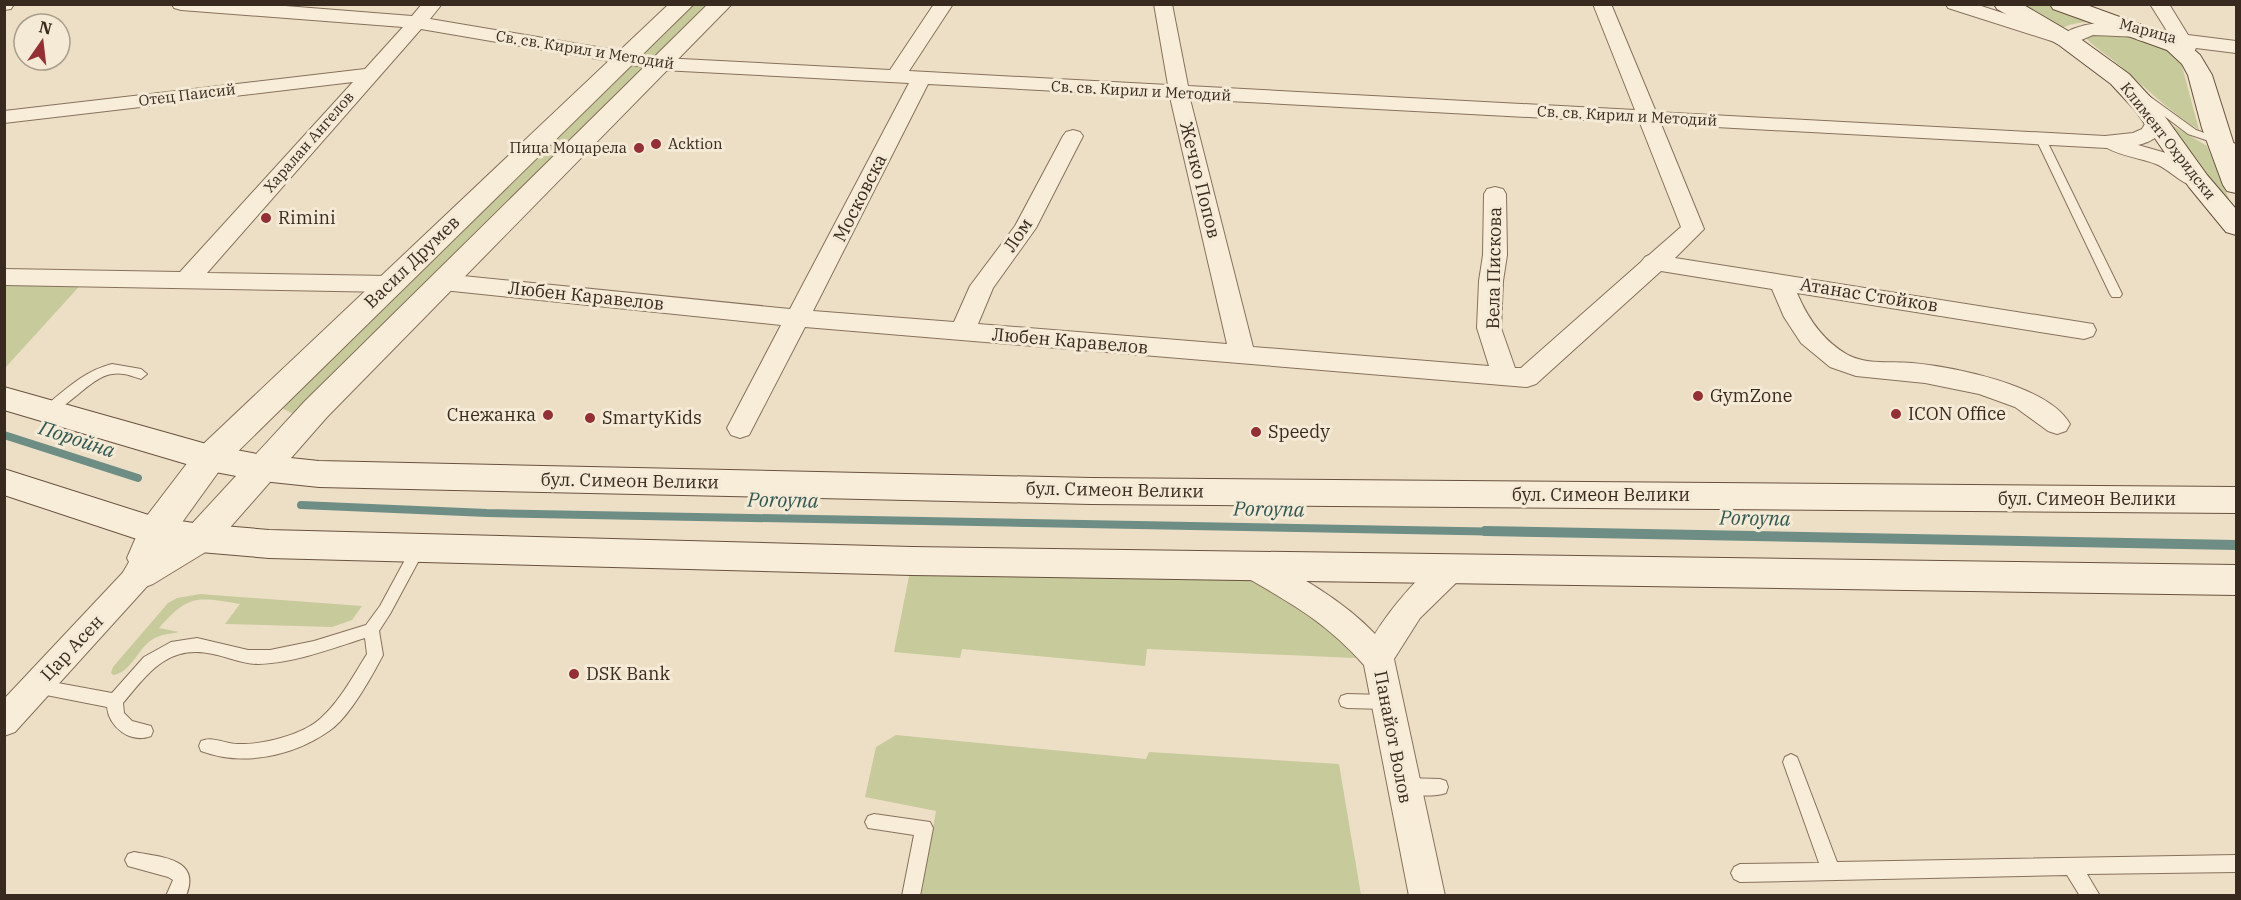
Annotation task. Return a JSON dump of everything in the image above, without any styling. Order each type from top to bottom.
[{"type":"main road","name":"Васил Друмев","points":[[154,531],[210,458],[683,4]]},
{"type":"main road","name":"Васил Друмев","points":[[200,538],[316,409],[721,4]]},
{"type":"main road","points":[[2005,4],[2067,40]]},
{"type":"main road","name":"Марица","points":[[2061,4],[2141,31]]},
{"type":"main road","points":[[2141,31],[2188,50]]},
{"type":"main road","name":"Климент Охридски","points":[[2067,40],[2120,79],[2156,121],[2198,181],[2236,225]]},
{"type":"main road","name":"Климент Охридски","points":[[2188,50],[2228,144],[2236,185]]},
{"type":"main road","name":"бул. Симеон Велики","points":[[4,398],[210,458],[262,468],[319,474],[1091,491],[2234,500]]},
{"type":"main road","points":[[4,482],[154,531],[269,544],[1254,568],[2236,580]]},
{"type":"main road","name":"Цар Асен","points":[[140,574],[154,531]]},
{"type":"main road","name":"Цар Асен","points":[[140,574],[200,538]]},
{"type":"street","name":"Харалан Ангелов","points":[[186,281],[433,4]]},
{"type":"street","points":[[895,77],[944,4]]},
{"type":"street","points":[[1602,4],[1712,271]]},
{"type":"street","points":[[1955,4],[2067,40],[2080,32],[2093,29],[2141,31]]},
{"type":"street","points":[[2159,4],[2188,50]]},
{"type":"street","name":"Св. св. Кирил и Методий","points":[[194,5],[416,22],[662,64],[2105,142]]},
{"type":"street","name":"Жечко Попов","points":[[1170,5],[1179,93],[1242,354]]},
{"type":"street","name":"Марица","points":[[2188,50],[2236,47]]},
{"type":"street","name":"Отец Паисий","points":[[4,117],[369,74]]},
{"type":"street","name":"Московска","points":[[740,428],[921,79]]},
{"type":"street","points":[[2105,142],[2137,139],[2151,133],[2156,121]]},
{"type":"street","name":"Лом","points":[[962,332],[982,286],[1025,228],[1073,136]]},
{"type":"street","points":[[2105,142],[2165,160],[2198,181]]},
{"type":"street","name":"Вела Пискова","points":[[1495,194],[1495,255],[1491,281],[1489,328],[1505,376]]},
{"type":"street","points":[[1653,262],[1693,229]]},
{"type":"street","name":"Любен Каравелов","points":[[443,282],[798,318],[1527,378],[1653,262]]},
{"type":"street","name":"Атанас Стойков","points":[[1653,262],[2084,330]]},
{"type":"street","points":[[4,277],[389,284]]},
{"type":"street","points":[[1781,281],[1794,316],[1799,323],[1810,338],[1839,361],[1870,369],[1912,372],[1983,386],[2020,399],[2057,424]]},
{"type":"street","name":"Панайот Волов","points":[[1254,568],[1318,604],[1352,630],[1378,659],[1402,786],[1427,896]]},
{"type":"street","points":[[1378,659],[1391,631],[1411,605],[1452,569]]},
{"type":"street","name":"Цар Асен","points":[[4,722],[140,574]]},
{"type":"lane","points":[[2120,79],[2154,101],[2192,132],[2228,144]]},
{"type":"lane","points":[[2041,139],[2115,294]]},
{"type":"lane","points":[[48,411],[95,375],[106,370],[115,368],[141,374]]},
{"type":"lane","points":[[145,731],[128,728],[116,716],[115,701],[151,659],[172,647],[197,645],[254,657],[285,655],[371,630],[385,610],[418,549]]},
{"type":"lane","points":[[207,746],[237,752],[281,747],[325,725],[344,704],[375,655],[371,630]]},
{"type":"lane","points":[[36,686],[115,701]]},
{"type":"lane","points":[[1347,701],[1386,702]]},
{"type":"lane","points":[[1791,762],[1831,871]]},
{"type":"lane","points":[[1402,786],[1440,788]]},
{"type":"lane","points":[[874,822],[924,828],[911,896]]},
{"type":"lane","points":[[134,860],[173,868],[182,877],[180,889],[175,896]]},
{"type":"lane","points":[[1740,873],[2236,864]]},
{"type":"lane","points":[[2071,866],[2091,896]]},
{"type":"green space","points":[[683,5],[721,5],[298,416],[267,401]]},
{"type":"green space","points":[[2017,5],[2051,5],[2106,22],[2078,23],[2062,28]]},
{"type":"green space","points":[[2092,33],[2134,34],[2175,52],[2182,66],[2199,130],[2090,42],[2086,38]]},
{"type":"green space","points":[[2165,121],[2207,146],[2236,216],[2225,203]]},
{"type":"green space","points":[[5,277],[86,279],[5,368]]},
{"type":"green space","points":[[912,561],[1254,568],[1378,659],[1147,649],[1145,666],[962,649],[960,658],[894,652]]},
{"type":"green space","points":[[200,594],[362,606],[352,620],[332,627],[225,624],[240,604],[213,600],[195,601],[178,609],[159,628],[179,632],[155,638],[144,647],[126,669],[113,675],[111,673],[113,667],[168,603],[177,598]]},
{"type":"green space","points":[[896,735],[1146,759],[1149,752],[1339,764],[1361,895],[921,895],[936,811],[865,797],[876,747]]},
{"type":"waterway","name":"Поройна","points":[[4,435],[138,478]]},
{"type":"waterway","name":"Poroyna","points":[[301,505],[487,513],[1567,533]]},
{"type":"waterway","name":"Poroyna","points":[[1485,531],[2236,545]]},
{"type":"place","name":"Acktion","points":[[656,144]]},
{"type":"place","name":"Пица Моцарела","points":[[639,148]]},
{"type":"place","name":"Rimini","points":[[266,218]]},
{"type":"place","name":"GymZone","points":[[1698,396]]},
{"type":"place","name":"ICON Office","points":[[1896,414]]},
{"type":"place","name":"Снежанка","points":[[548,415]]},
{"type":"place","name":"SmartyKids","points":[[590,418]]},
{"type":"place","name":"Speedy","points":[[1256,432]]},
{"type":"place","name":"DSK Bank","points":[[574,674]]}]
